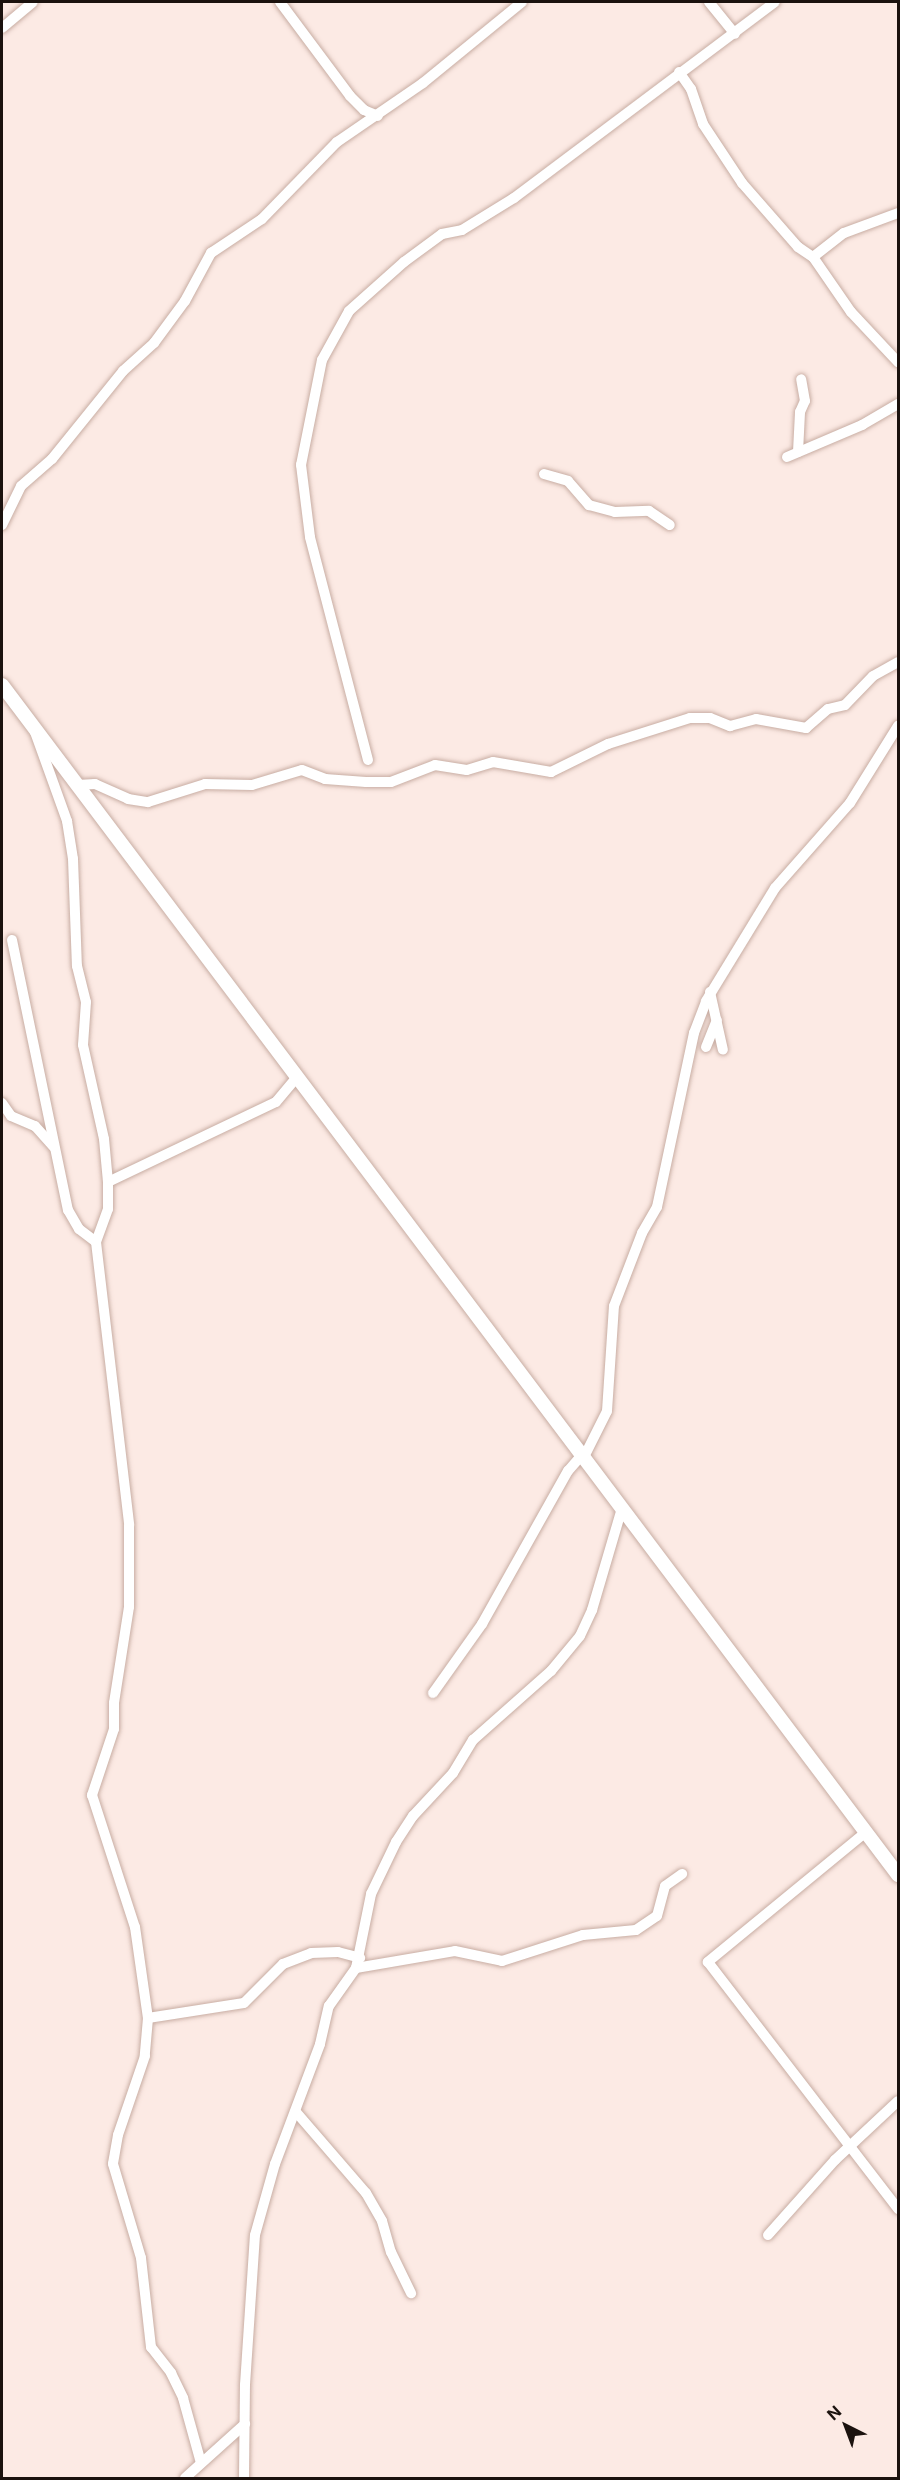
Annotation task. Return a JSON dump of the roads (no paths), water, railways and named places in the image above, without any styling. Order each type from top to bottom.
[{"type":"street","points":[[2,28],[33,2]]},
{"type":"street","points":[[280,2],[350,96],[364,110],[378,116]]},
{"type":"street","points":[[2,525],[21,486],[70,440],[123,371],[149,349],[185,301],[211,253],[262,219],[337,142],[378,116],[455,54],[499,24],[522,2]]},
{"type":"street","points":[[709,2],[735,34]]},
{"type":"street","points":[[368,760],[310,537],[300,465],[322,360],[349,311],[404,262],[442,234],[462,230],[514,198],[678,72],[735,34],[775,2]]},
{"type":"street","points":[[678,72],[691,89],[703,124],[728,165],[758,204],[798,247],[813,257],[851,312],[898,362]]},
{"type":"street","points":[[813,257],[844,233],[898,213]]},
{"type":"street","points":[[798,452],[800,412],[805,401],[801,379]]},
{"type":"street","points":[[787,457],[862,425],[898,404]]},
{"type":"street","points":[[544,474],[568,481],[588,504],[615,512],[649,511],[670,525]]},
{"type":"street","points":[[77,785],[95,784],[128,799],[148,802],[206,784],[252,785],[302,770],[325,779],[366,782],[391,782],[435,765],[467,770],[493,762],[551,772],[608,744],[690,718],[710,718],[730,726],[756,719],[806,728],[828,709],[845,705],[873,676],[898,662]]},
{"type":"street","points":[[2,685],[898,1875]]},
{"type":"street","points":[[433,1694],[482,1624],[568,1471],[583,1456],[607,1411],[614,1306],[642,1233],[657,1206],[694,1033],[710,992],[775,888],[850,803],[898,726]]},
{"type":"street","points":[[33,727],[67,821],[71,849],[77,899],[77,966],[86,1002],[83,1045],[104,1139],[108,1182],[108,1209],[96,1242],[129,1525],[129,1607],[114,1703],[112,1746],[93,1802],[135,1926],[148,2018],[146,2056],[118,2135],[113,2164],[141,2258],[151,2346],[171,2373],[183,2398],[201,2463]]},
{"type":"street","points":[[12,940],[68,1210],[79,1229],[96,1242]]},
{"type":"street","points":[[710,992],[723,1050]]},
{"type":"street","points":[[706,1047],[717,1020]]},
{"type":"street","points":[[108,1182],[276,1102],[297,1077]]},
{"type":"street","points":[[2,1103],[11,1116],[29,1122],[54,1147]]},
{"type":"street","points":[[244,2478],[255,2235],[275,2164],[320,2044],[329,2006],[358,1963],[371,1894],[396,1842],[413,1816],[453,1773],[484,1727],[532,1689],[580,1636],[592,1610],[622,1508]]},
{"type":"street","points":[[866,1832],[708,1962],[898,2209]]},
{"type":"street","points":[[148,2018],[244,2003],[283,1964],[311,1953],[338,1952],[358,1963],[454,1950],[501,1961],[583,1935],[636,1930],[657,1916],[665,1886],[682,1874]]},
{"type":"street","points":[[768,2235],[835,2160],[852,2147],[898,2102]]},
{"type":"street","points":[[296,2112],[366,2193],[382,2221],[391,2252],[411,2293]]},
{"type":"street","points":[[185,2478],[245,2424]]}]
